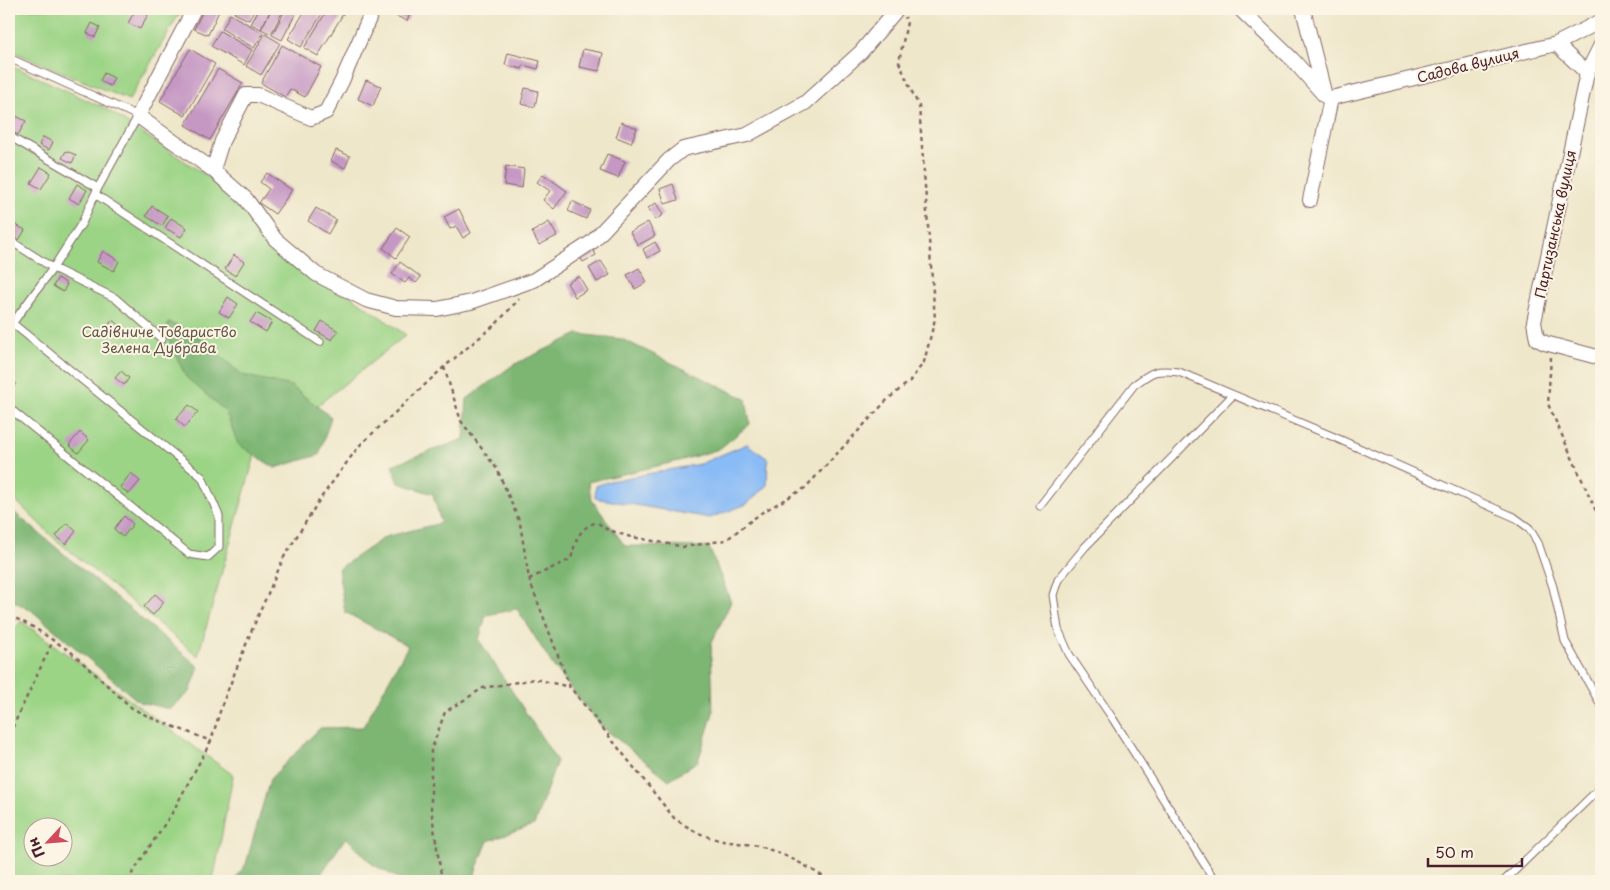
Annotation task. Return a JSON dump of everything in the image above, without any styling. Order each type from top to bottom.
[{"type":"street","points":[[194,9],[138,116],[214,170],[246,199],[274,239],[316,274],[366,300],[396,308],[437,309],[471,302],[534,280],[592,242],[669,160],[683,150],[747,135],[805,103],[861,52],[901,12]]},
{"type":"street","points":[[214,170],[222,141],[246,95],[258,95],[311,118],[326,112],[342,81],[373,9]]},
{"type":"street","points":[[1240,9],[1328,97]]},
{"type":"street","points":[[1303,9],[1328,97],[1310,200]]},
{"type":"street","name":"Садова вулиця","points":[[1328,97],[1556,44],[1601,21]]},
{"type":"street","points":[[1556,44],[1587,74]]},
{"type":"street","name":"Партизанська вулиця","points":[[1545,343],[1537,339],[1534,322],[1587,74],[1601,45]]},
{"type":"street","points":[[1545,343],[1601,358]]},
{"type":"lane","points":[[9,58],[138,116],[97,191],[82,223],[53,268],[10,325],[202,477],[219,516],[219,547],[208,557],[189,554],[9,408]]},
{"type":"lane","points":[[9,136],[97,191],[320,342]]},
{"type":"lane","points":[[9,240],[53,268],[115,298],[162,339]]},
{"type":"lane","points":[[1040,506],[1134,385],[1150,372],[1162,370],[1179,372],[1232,396],[1334,437],[1514,517],[1529,528],[1538,543],[1553,587],[1565,641],[1601,705]]},
{"type":"lane","points":[[1216,881],[1113,719],[1069,654],[1058,629],[1053,595],[1058,580],[1085,547],[1232,396]]},
{"type":"lane","points":[[1504,881],[1601,787]]},
{"type":"path","points":[[529,579],[571,559],[581,531],[597,522],[606,529],[627,536],[684,546],[726,540],[761,512],[805,488],[888,399],[910,381],[924,362],[935,320],[919,106],[899,62],[907,22],[901,12]]},
{"type":"path","points":[[127,881],[172,813],[211,741],[222,705],[284,557],[320,499],[359,446],[444,367],[497,323],[534,280]]},
{"type":"path","points":[[1545,343],[1551,359],[1548,404],[1601,522]]},
{"type":"path","points":[[444,367],[461,422],[497,469],[520,523],[529,579],[570,687],[674,818],[692,830],[719,840],[741,842],[768,849],[804,866],[829,881]]},
{"type":"path","points":[[9,614],[71,652],[133,709],[211,741]]},
{"type":"path","points":[[9,735],[53,641]]},
{"type":"path","points":[[442,881],[432,808],[431,751],[445,712],[483,688],[535,679],[570,687]]},
{"type":"green space","points":[[9,9],[182,9],[129,100],[9,50]]},
{"type":"green space","name":"Садівниче Товариство Зелена Дубрава","points":[[9,64],[106,109],[213,180],[271,240],[406,335],[255,455],[198,656],[55,539],[9,494]]},
{"type":"green space","points":[[169,322],[199,337],[242,375],[291,386],[331,417],[319,455],[275,468],[238,444],[226,412],[186,377],[166,334]]},
{"type":"green space","points":[[578,334],[622,339],[746,399],[750,424],[719,449],[679,461],[588,482],[592,500],[625,546],[709,547],[731,602],[711,644],[713,713],[698,761],[669,780],[601,726],[554,667],[517,609],[486,615],[479,640],[557,761],[534,825],[488,841],[476,870],[474,881],[403,881],[372,864],[346,837],[321,874],[312,881],[234,881],[246,864],[270,779],[320,728],[363,727],[408,646],[345,612],[338,569],[385,537],[441,523],[433,494],[399,483],[392,465],[464,439],[467,399],[513,365]]},
{"type":"green space","points":[[9,508],[199,667],[190,692],[170,709],[139,702],[31,610],[9,599]]},
{"type":"green space","points":[[21,621],[233,775],[213,881],[9,881],[9,637]]},
{"type":"water","points":[[747,444],[768,459],[767,485],[747,504],[710,518],[595,498],[596,486],[610,481],[700,464]]},
{"type":"building","points":[[136,9],[151,9],[140,29],[128,23]]},
{"type":"building","points":[[204,9],[220,9],[208,35],[194,29]]},
{"type":"building","points":[[237,9],[255,9],[249,20],[234,13]]},
{"type":"building","points":[[259,9],[271,9],[261,29],[251,24]]},
{"type":"building","points":[[272,9],[284,9],[271,34],[261,29]]},
{"type":"building","points":[[286,9],[298,9],[282,40],[272,35]]},
{"type":"building","points":[[306,9],[325,9],[301,47],[288,39]]},
{"type":"building","points":[[328,9],[346,9],[318,56],[304,48]]},
{"type":"building","points":[[397,9],[412,9],[407,21],[394,15]]},
{"type":"building","points":[[230,14],[263,33],[254,48],[222,29]]},
{"type":"building","points":[[92,23],[100,27],[95,37],[87,33]]},
{"type":"building","points":[[220,31],[252,50],[244,65],[211,46]]},
{"type":"building","points":[[265,34],[280,43],[261,75],[246,66]]},
{"type":"building","points":[[282,45],[321,67],[305,97],[290,89],[285,97],[261,83]]},
{"type":"building","points":[[190,49],[215,64],[185,116],[160,101]]},
{"type":"building","points":[[583,49],[603,53],[599,71],[579,67]]},
{"type":"building","points":[[508,53],[540,61],[538,69],[523,65],[522,69],[505,65]]},
{"type":"building","points":[[218,69],[243,83],[210,140],[185,125]]},
{"type":"building","points":[[104,73],[114,78],[110,86],[100,81]]},
{"type":"building","points":[[366,80],[381,86],[373,106],[358,99]]},
{"type":"building","points":[[525,88],[538,91],[535,107],[521,104]]},
{"type":"building","points":[[16,116],[26,121],[18,135],[9,130]]},
{"type":"building","points":[[621,122],[637,128],[631,143],[616,137]]},
{"type":"building","points":[[43,137],[53,142],[49,150],[39,145]]},
{"type":"building","points":[[336,150],[350,156],[345,168],[331,161]]},
{"type":"building","points":[[66,151],[76,155],[72,163],[62,158]]},
{"type":"building","points":[[607,154],[625,161],[618,178],[600,171]]},
{"type":"building","points":[[506,166],[524,169],[522,188],[504,185]]},
{"type":"building","points":[[41,167],[51,173],[41,189],[31,183]]},
{"type":"building","points":[[267,173],[292,190],[275,214],[259,203],[269,189],[260,182]]},
{"type":"building","points":[[543,174],[567,191],[554,209],[543,200],[550,191],[537,182]]},
{"type":"building","points":[[77,184],[87,190],[79,204],[69,198]]},
{"type":"building","points":[[673,184],[678,200],[665,204],[660,189]]},
{"type":"building","points":[[572,201],[590,210],[586,219],[568,211]]},
{"type":"building","points":[[656,203],[663,215],[655,220],[648,208]]},
{"type":"building","points":[[152,206],[168,216],[162,226],[146,216]]},
{"type":"building","points":[[316,208],[336,220],[328,234],[308,221]]},
{"type":"building","points":[[459,209],[471,233],[463,238],[456,226],[450,229],[444,217]]},
{"type":"building","points":[[171,218],[187,228],[181,237],[165,228]]},
{"type":"building","points":[[9,221],[25,230],[19,240],[9,235]]},
{"type":"building","points":[[549,222],[557,236],[539,245],[532,232]]},
{"type":"building","points":[[648,222],[655,236],[638,245],[630,232]]},
{"type":"building","points":[[397,228],[410,237],[396,258],[383,248]]},
{"type":"building","points":[[655,242],[660,251],[647,258],[643,249]]},
{"type":"building","points":[[591,246],[596,255],[583,262],[578,254]]},
{"type":"building","points":[[103,251],[119,261],[114,271],[97,262]]},
{"type":"building","points":[[234,255],[244,262],[235,276],[225,269]]},
{"type":"building","points":[[601,261],[610,275],[597,282],[589,268]]},
{"type":"building","points":[[400,262],[421,277],[416,283],[409,278],[405,283],[392,274]]},
{"type":"building","points":[[639,268],[647,282],[635,289],[627,275]]},
{"type":"building","points":[[579,276],[587,290],[575,297],[567,283]]},
{"type":"building","points":[[58,278],[67,284],[63,292],[53,286]]},
{"type":"building","points":[[228,297],[238,304],[229,318],[219,312]]},
{"type":"building","points":[[256,313],[272,322],[266,332],[250,322]]},
{"type":"building","points":[[112,320],[121,326],[117,334],[107,328]]},
{"type":"building","points":[[322,321],[338,331],[332,340],[316,331]]},
{"type":"building","points":[[121,371],[129,378],[124,385],[115,378]]},
{"type":"building","points":[[9,378],[16,383],[9,394]]},
{"type":"building","points":[[189,405],[198,412],[185,427],[176,419]]},
{"type":"building","points":[[80,432],[89,440],[78,453],[69,445]]},
{"type":"building","points":[[131,473],[140,481],[129,494],[120,487]]},
{"type":"building","points":[[124,516],[133,524],[123,537],[114,529]]},
{"type":"building","points":[[67,523],[76,531],[66,544],[56,536]]},
{"type":"building","points":[[155,594],[164,602],[153,615],[144,607]]}]
